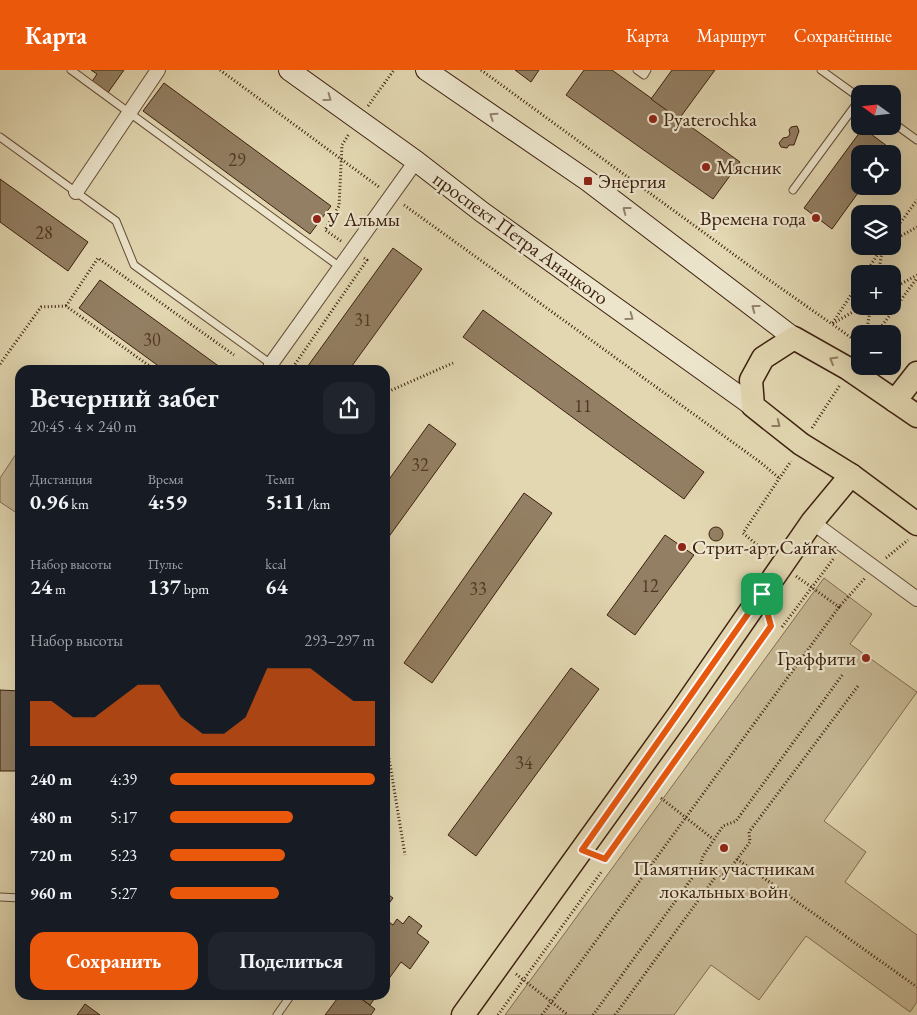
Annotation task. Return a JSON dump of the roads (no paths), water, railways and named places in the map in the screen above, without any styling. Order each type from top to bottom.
[{"type":"main road","name":"проспект Петра Анацкого","points":[[288,70],[753,406],[802,444],[851,475],[917,524]]},
{"type":"main road","points":[[426,70],[588,181],[794,338],[847,368],[917,416]]},
{"type":"main road","points":[[753,406],[751,380],[764,358],[794,338]]},
{"type":"main road","points":[[895,401],[917,373]]},
{"type":"main road","points":[[463,1015],[582,850],[812,522],[851,475]]},
{"type":"street","points":[[76,192],[158,70]]},
{"type":"street","points":[[271,364],[416,161]]},
{"type":"street","points":[[812,522],[917,599]]},
{"type":"lane","points":[[71,70],[340,267]]},
{"type":"lane","points":[[637,70],[644,75],[647,70]]},
{"type":"lane","points":[[821,70],[851,92]]},
{"type":"lane","points":[[793,190],[851,111]]},
{"type":"lane","points":[[901,128],[917,140]]},
{"type":"lane","points":[[0,137],[116,221],[134,265],[271,364]]},
{"type":"lane","points":[[0,897],[15,898]]},
{"type":"lane","points":[[278,1015],[288,1000]]},
{"type":"place","name":"Pyaterochka","points":[[653,119]]},
{"type":"place","name":"Мясник","points":[[706,167]]},
{"type":"place","name":"Энергия","points":[[588,181]]},
{"type":"place","name":"Времена года","points":[[816,218]]},
{"type":"place","name":"У Альмы","points":[[317,219]]},
{"type":"place","name":"Стрит-арт Сайгак","points":[[682,547]]},
{"type":"place","name":"Граффити","points":[[866,658]]},
{"type":"place","name":"Памятник участникам локальных войн","points":[[724,848]]}]
